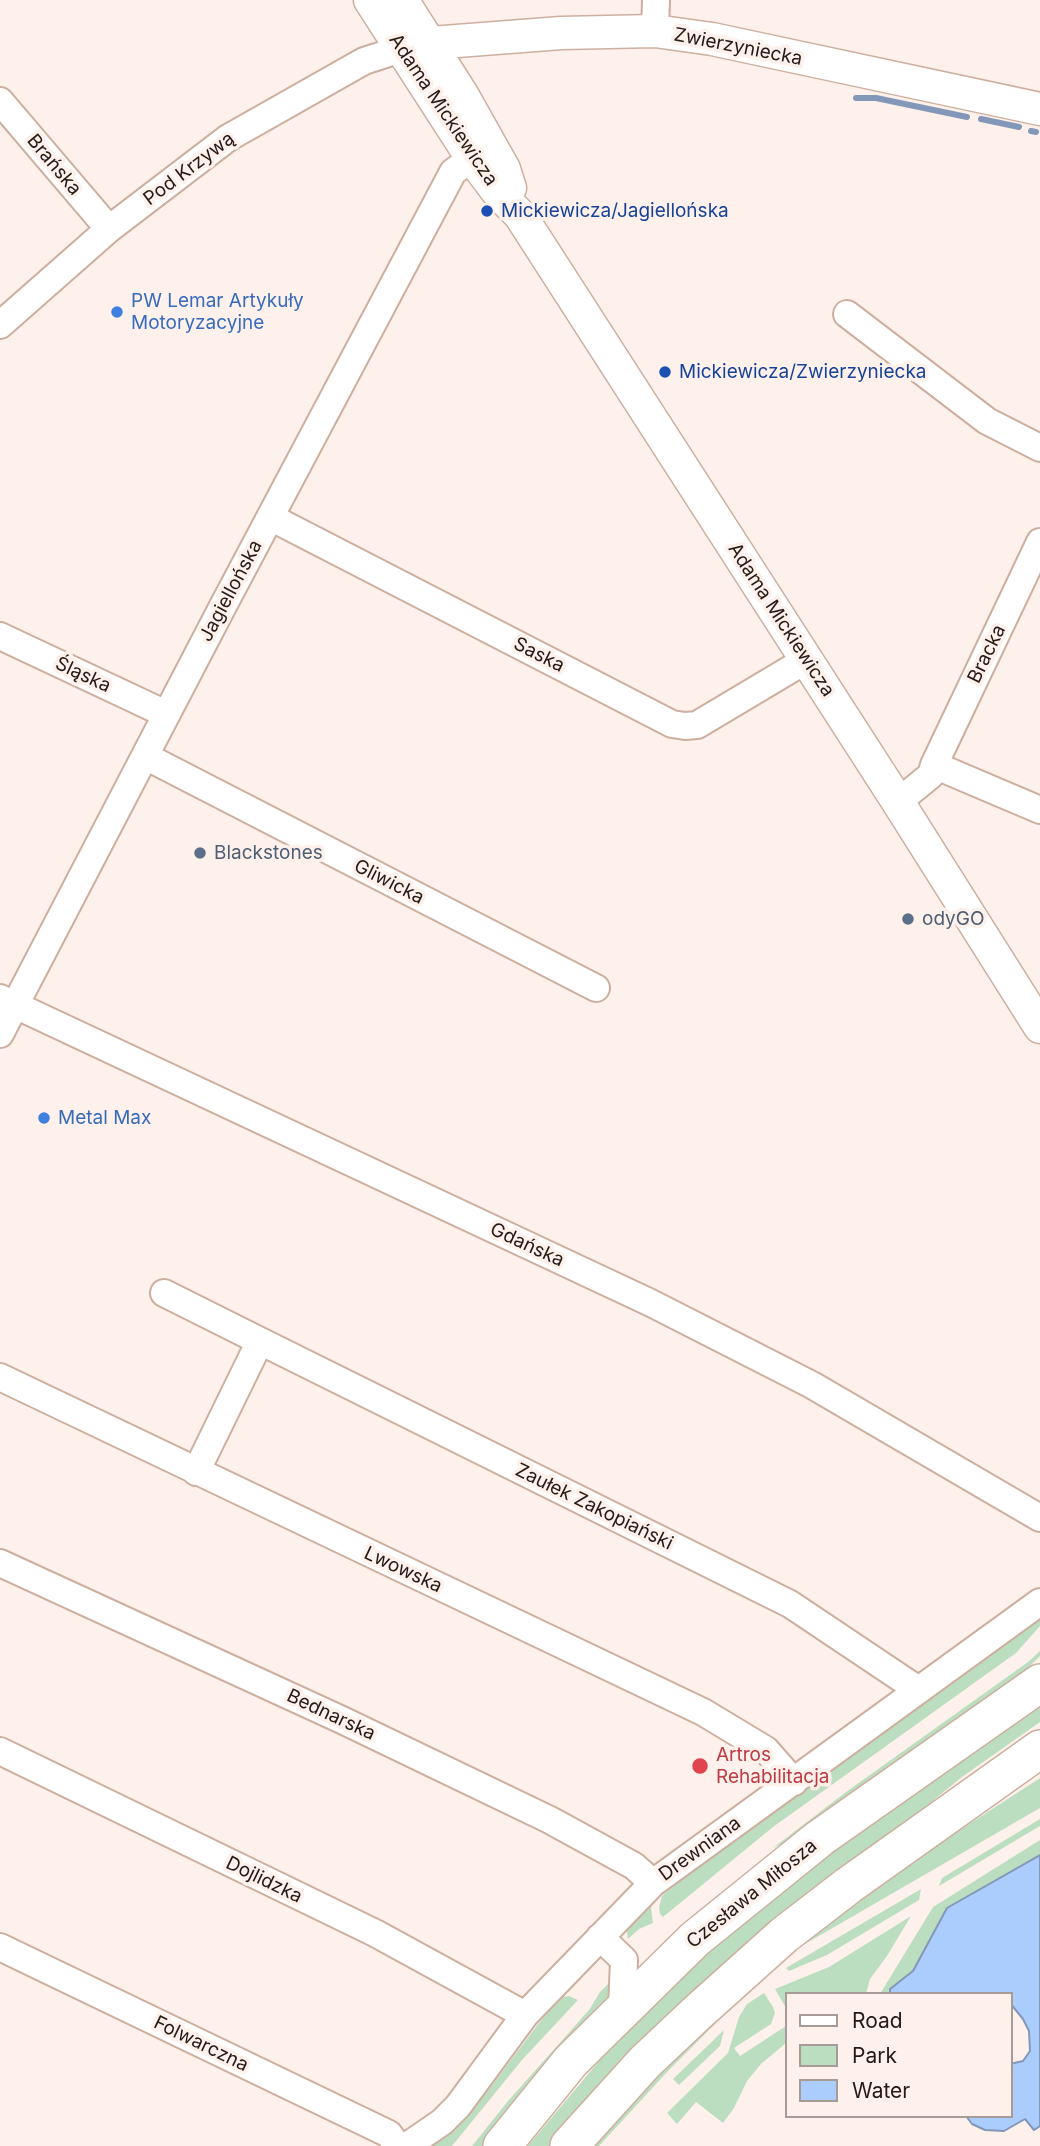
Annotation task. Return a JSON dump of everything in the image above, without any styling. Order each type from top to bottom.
[{"type":"main road","name":"Czesława Miłosza","points":[[502,2146],[571,2061],[622,2009],[678,1955],[757,1887],[820,1838],[1040,1683]]},
{"type":"main road","points":[[569,2146],[645,2062],[784,1935],[849,1885],[1040,1749]]},
{"type":"street","name":"Adama Mickiewicza","points":[[370,0],[416,46],[504,169],[520,215]]},
{"type":"street","name":"Adama Mickiewicza","points":[[402,0],[416,46],[472,158],[520,215],[1040,1027]]},
{"type":"street","name":"Zwierzyniecka","points":[[416,46],[561,33],[656,15],[712,39],[1040,109]]},
{"type":"street","name":"Pod Krzywą","points":[[0,324],[109,229],[228,138],[364,61],[416,46]]},
{"type":"street","name":"Brańska","points":[[0,101],[109,229]]},
{"type":"street","name":"Jagiellońska","points":[[0,1034],[8,1001],[145,756],[453,172],[472,158]]},
{"type":"street","points":[[847,314],[987,421],[1040,448]]},
{"type":"street","name":"Saska","points":[[270,517],[672,724],[697,725],[806,660]]},
{"type":"street","name":"Bracka","points":[[898,802],[931,775],[1040,542]]},
{"type":"street","name":"Śląska","points":[[0,636],[166,714]]},
{"type":"street","name":"Gliwicka","points":[[145,756],[596,988]]},
{"type":"street","points":[[934,765],[1040,810]]},
{"type":"street","name":"Gdańska","points":[[8,1001],[651,1303],[812,1385],[1040,1518]]},
{"type":"street","name":"Zaułek Zakopiański","points":[[164,1293],[790,1604],[917,1689]]},
{"type":"street","points":[[195,1472],[260,1342]]},
{"type":"street","name":"Lwowska","points":[[0,1377],[703,1712],[766,1750],[794,1782]]},
{"type":"street","name":"Bednarska","points":[[0,1563],[329,1714],[550,1820],[634,1867],[653,1883]]},
{"type":"street","name":"Drewniana","points":[[407,2146],[442,2122],[458,2106],[525,2015],[653,1883],[1040,1602]]},
{"type":"street","name":"Dojlidzka","points":[[0,1751],[374,1933],[525,2015]]},
{"type":"street","points":[[600,1937],[624,1960],[622,2009]]},
{"type":"street","name":"Folwarczna","points":[[0,1947],[388,2134],[397,2146]]},
{"type":"street","points":[[624,1960],[678,1955]]},
{"type":"green space","points":[[1040,1619],[1040,1626],[1016,1653],[773,1827],[663,1917],[660,1914],[662,1896],[691,1872]]},
{"type":"green space","points":[[1040,1651],[1040,1656],[1005,1691],[799,1836],[773,1848],[846,1792],[1028,1662]]},
{"type":"green space","points":[[1040,1698],[1040,1722],[962,1777],[865,1856],[555,2146],[528,2146],[635,2018],[726,1927]]},
{"type":"green space","points":[[1040,1778],[1040,1808],[779,1959],[866,1891]]},
{"type":"green space","points":[[1040,1819],[1040,1826],[939,1886],[942,1878]]},
{"type":"green space","points":[[1040,1840],[1040,1855],[947,1908],[913,1971],[890,1989],[890,1992],[881,1992],[933,1907]]},
{"type":"green space","points":[[921,1889],[919,1900],[827,1955],[789,1971],[786,1968]]},
{"type":"green space","points":[[654,1898],[651,1908],[653,1923],[639,1929],[628,1939],[626,1926]]},
{"type":"green space","points":[[911,1916],[870,1979],[867,1992],[785,1992],[785,2006],[775,1989],[829,1967]]},
{"type":"green space","points":[[612,1980],[608,2004],[501,2122],[483,2146],[472,2146],[589,2010],[600,1992]]},
{"type":"green space","points":[[764,1993],[775,2013],[771,2024],[734,2048],[740,2056],[785,2027],[785,2044],[761,2064],[747,2081],[734,2108],[723,2123],[696,2102],[677,2124],[667,2113],[728,2053],[739,2017],[747,2004]]},
{"type":"green space","points":[[569,1996],[578,2000],[522,2060],[452,2146],[430,2146],[451,2132],[486,2093],[539,2023],[562,1997]]},
{"type":"green space","points":[[721,2008],[716,2023],[599,2146],[589,2146]]},
{"type":"green space","points":[[724,2030],[720,2046],[679,2085],[673,2079]]},
{"type":"water","points":[[1040,1855],[1040,2126],[1034,2130],[1025,2119],[1004,2131],[985,2130],[972,2124],[968,2118],[1012,2118],[1012,2064],[1023,2061],[1030,2051],[1029,2031],[1012,2005],[1012,1992],[890,1992],[890,1989],[913,1971],[947,1908]]},
{"type":"waterway","points":[[856,98],[876,98],[967,117]]},
{"type":"waterway","points":[[981,119],[1019,127]]},
{"type":"waterway","points":[[1031,131],[1036,132]]},
{"type":"place","name":"Mickiewicza/Jagiellońska","points":[[487,211]]},
{"type":"place","name":"PW Lemar Artykuły Motoryzacyjne","points":[[117,312]]},
{"type":"place","name":"Mickiewicza/Zwierzyniecka","points":[[665,372]]},
{"type":"place","name":"Blackstones","points":[[200,853]]},
{"type":"place","name":"odyGO","points":[[908,919]]},
{"type":"place","name":"Metal Max","points":[[44,1118]]},
{"type":"place","name":"Artros Rehabilitacja","points":[[700,1766]]}]
